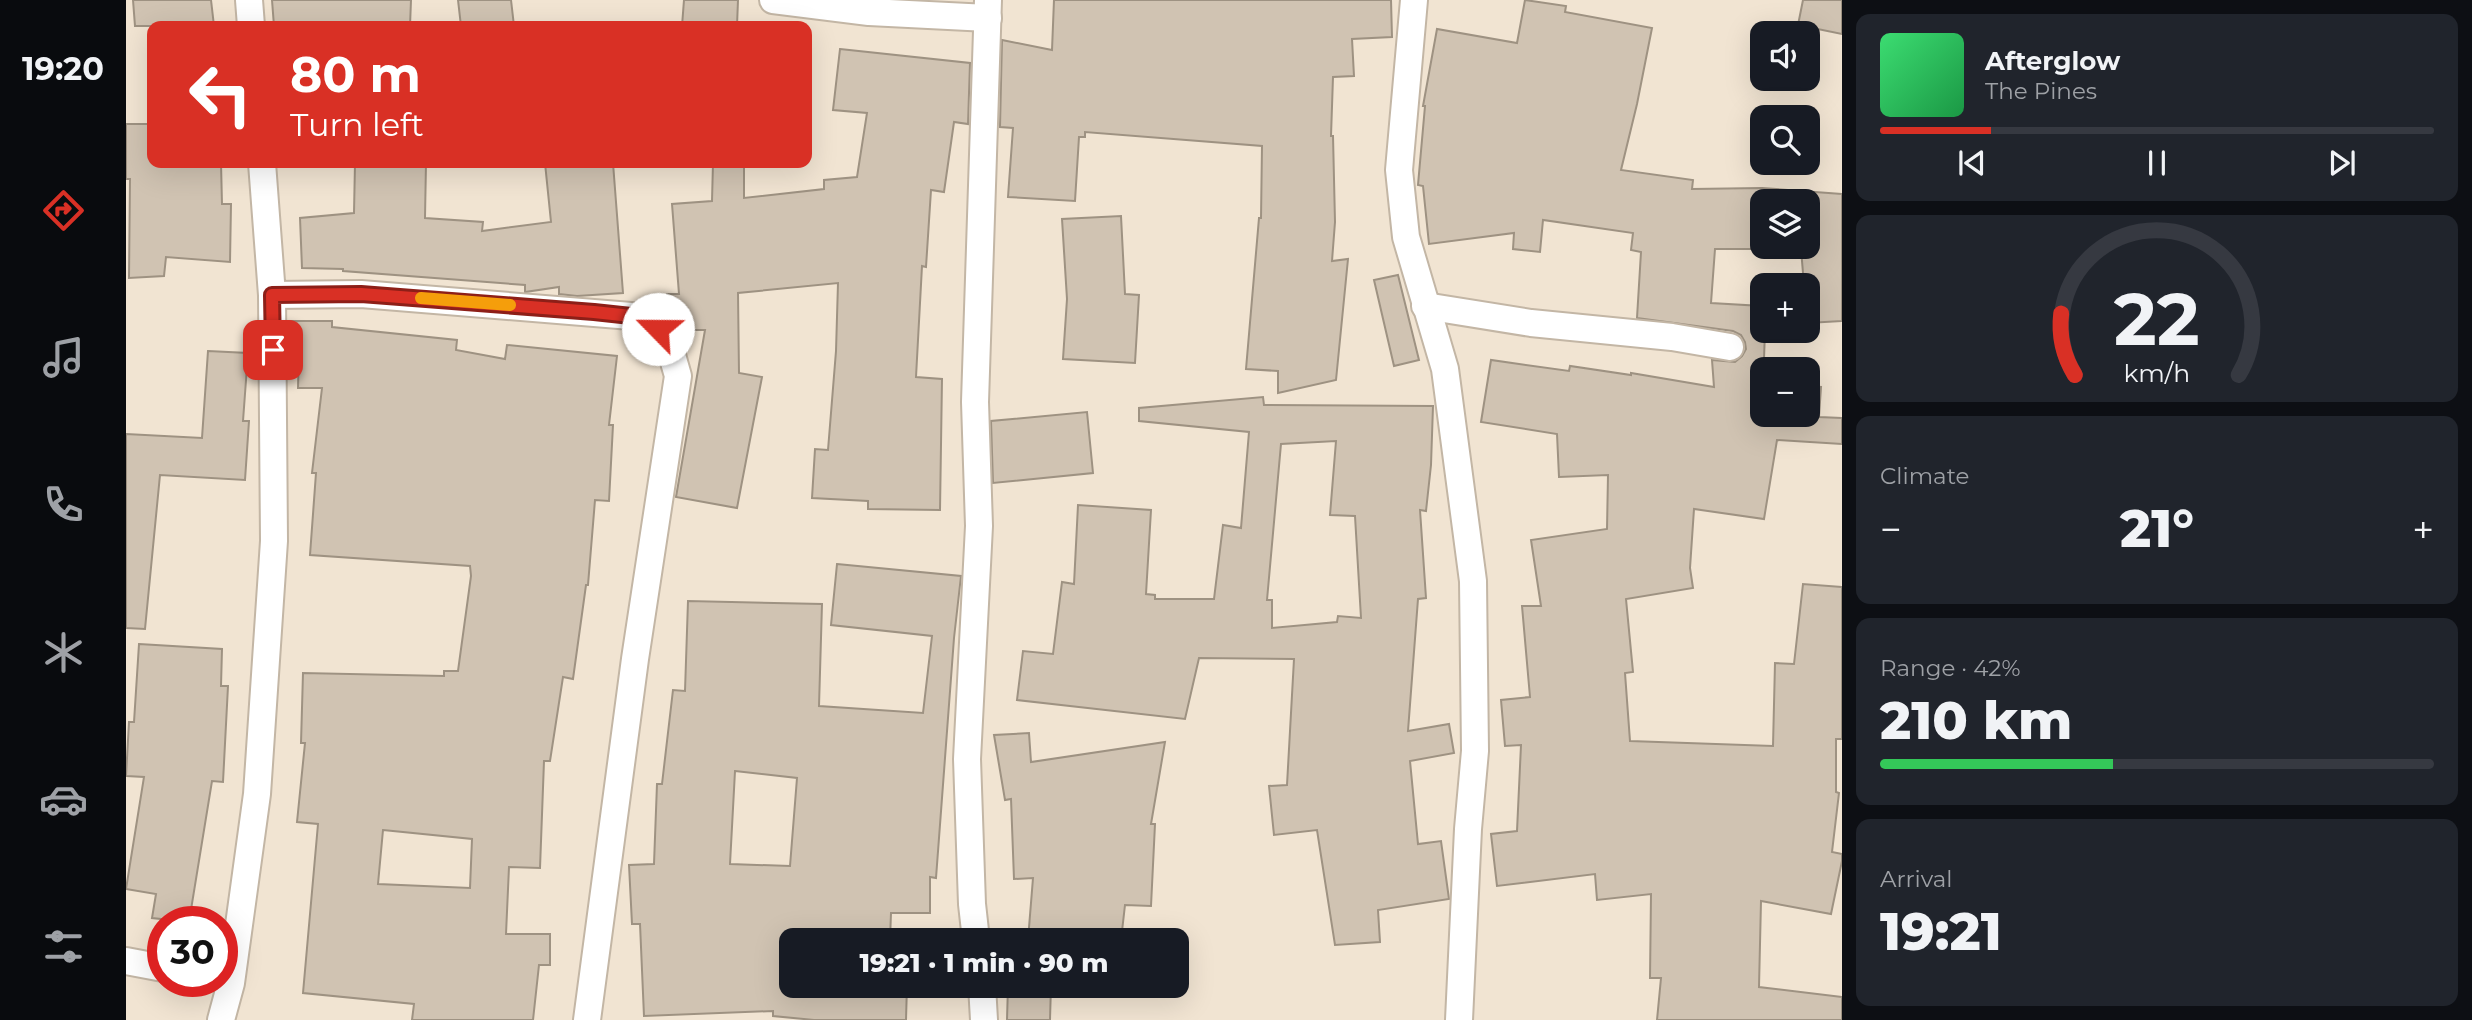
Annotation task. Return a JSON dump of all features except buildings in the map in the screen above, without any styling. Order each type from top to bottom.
[{"type":"street","points":[[249,0],[251,21]]},
{"type":"street","points":[[774,0],[869,12],[988,9],[975,402],[979,526],[967,758],[975,928]]},
{"type":"street","points":[[1414,0],[1399,170],[1406,237],[1445,369],[1473,581],[1475,751],[1468,829],[1459,1020]]},
{"type":"street","points":[[238,909],[257,794],[274,541],[272,295],[262,168]]},
{"type":"street","points":[[272,295],[361,294],[631,316],[658,329],[670,348],[678,376],[635,659],[587,1020]]},
{"type":"street","points":[[1425,306],[1531,323],[1672,337],[1730,347]]},
{"type":"street","points":[[126,961],[147,965]]},
{"type":"street","points":[[222,1020],[224,997]]},
{"type":"street","points":[[983,998],[984,1020]]},
{"type":"slow traffic","points":[[421,298],[510,305]]},
{"type":"route","points":[[273,350],[272,295],[361,294],[594,312],[631,316],[658,329]]}]
